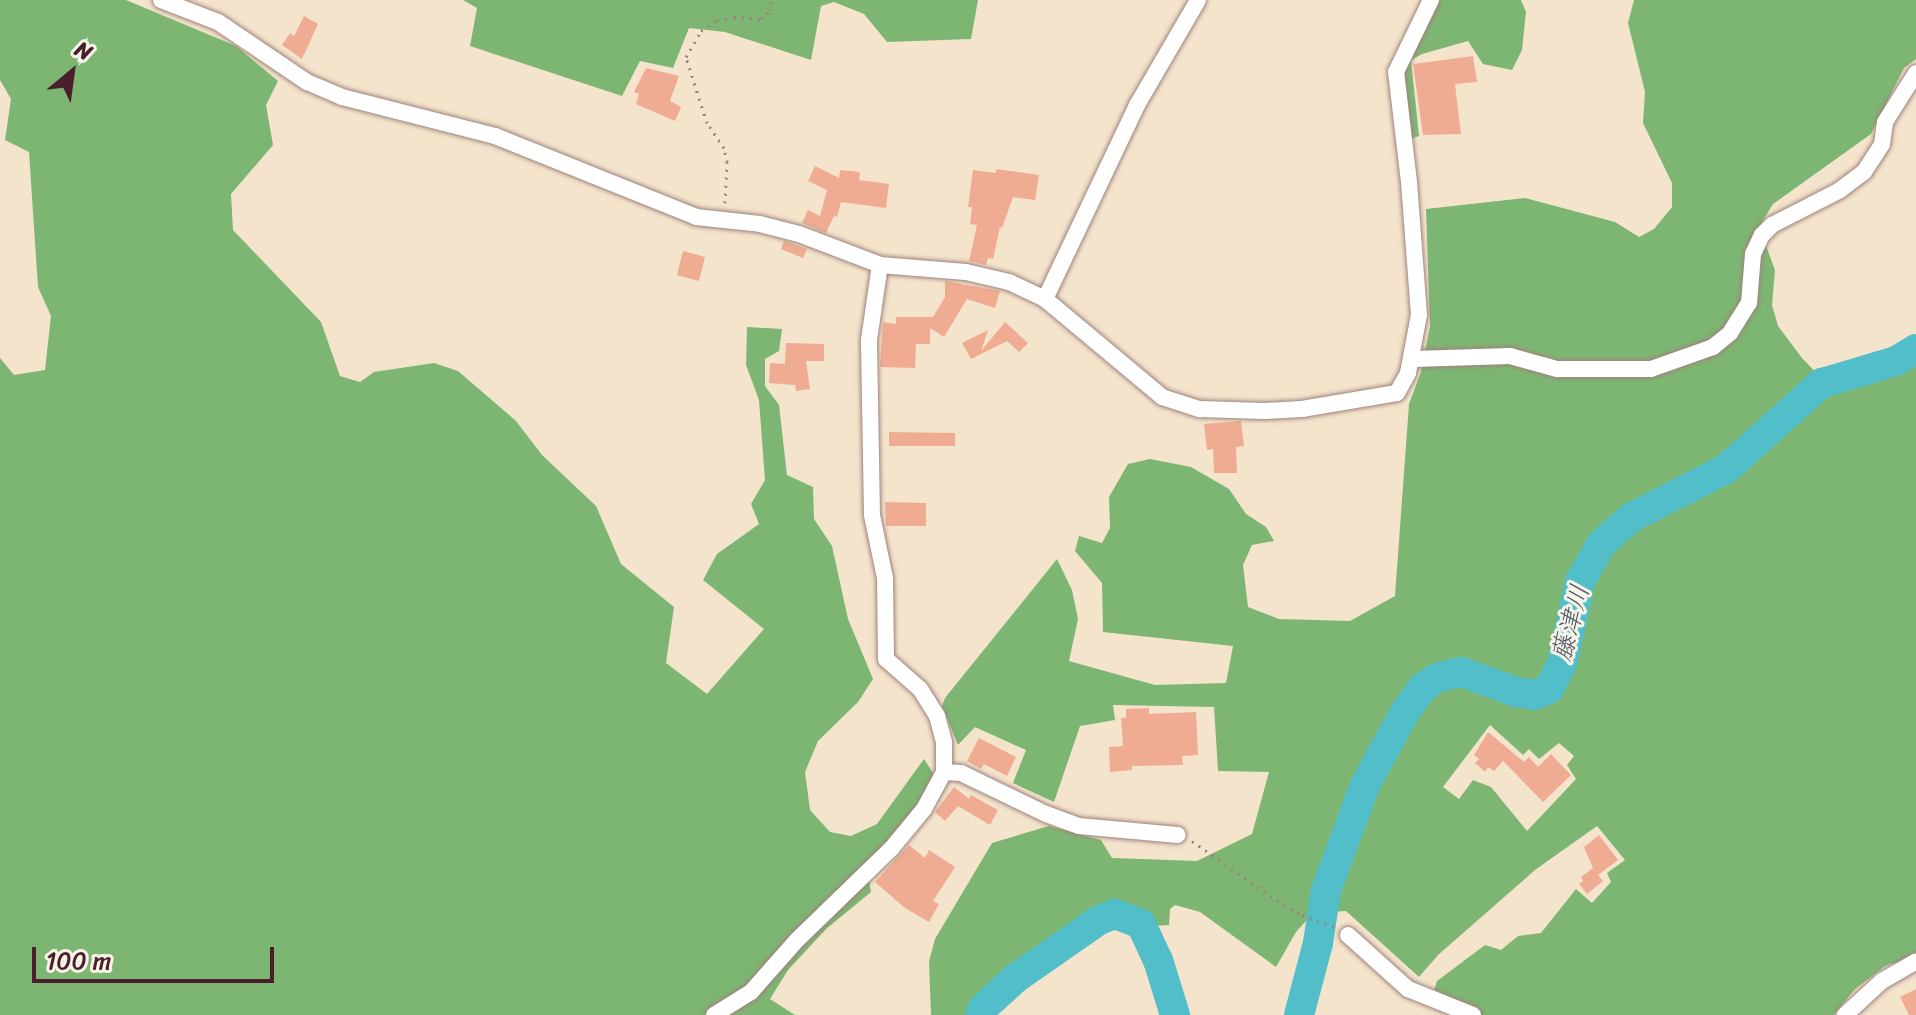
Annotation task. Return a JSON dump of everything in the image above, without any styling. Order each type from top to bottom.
[{"type":"street","points":[[161,0],[218,22],[307,82],[342,97],[495,136],[696,217],[724,219],[799,234],[880,265],[966,272],[1009,282],[1045,299],[1162,397],[1200,409],[1302,409],[1397,393],[1413,359],[1419,315],[1409,182],[1396,72],[1431,0]]},
{"type":"street","points":[[1045,299],[1137,105],[1198,0]]},
{"type":"street","points":[[1413,359],[1510,356],[1557,369],[1651,369],[1713,347],[1730,333],[1749,303],[1753,254],[1762,235],[1864,172],[1882,144],[1885,122],[1916,73]]},
{"type":"street","points":[[714,1015],[751,992],[797,940],[891,849],[924,809],[944,772],[944,742],[937,716],[920,689],[886,659],[885,578],[872,515],[869,340],[880,265]]},
{"type":"street","points":[[944,772],[961,773],[1046,814],[1079,826],[1178,835]]},
{"type":"street","points":[[1341,930],[1408,989],[1473,1015]]},
{"type":"street","points":[[1845,1015],[1882,981],[1916,961]]},
{"type":"path","points":[[724,219],[727,162],[724,148],[707,123],[686,57],[701,31],[725,18],[761,19],[770,11],[771,0]]},
{"type":"path","points":[[1178,835],[1208,850],[1241,877],[1302,915],[1341,930]]},
{"type":"green space","points":[[0,0],[126,0],[236,46],[278,81],[266,105],[273,145],[231,194],[233,230],[321,322],[340,376],[360,382],[374,372],[434,363],[458,371],[516,421],[542,455],[596,506],[621,564],[674,607],[666,663],[707,694],[764,629],[703,580],[717,554],[759,524],[751,504],[765,480],[759,400],[746,365],[747,327],[782,329],[779,351],[765,359],[765,386],[779,405],[787,475],[813,487],[814,519],[832,546],[848,619],[873,679],[858,702],[818,741],[805,772],[810,810],[830,832],[851,836],[877,824],[924,759],[935,776],[919,809],[866,864],[871,892],[826,929],[788,970],[770,999],[795,1015],[0,1015],[0,358],[14,375],[45,370],[51,316],[38,287],[29,152],[5,140],[11,99],[0,80]]},
{"type":"green space","points":[[463,0],[978,0],[971,39],[887,42],[864,14],[834,2],[821,6],[811,60],[725,32],[689,28],[673,68],[640,61],[622,96],[470,46],[477,8]]},
{"type":"green space","points":[[1434,0],[1521,0],[1526,12],[1522,50],[1512,70],[1483,64],[1468,41],[1411,60],[1419,136],[1410,139],[1401,77]]},
{"type":"green space","points":[[1634,0],[1916,0],[1916,59],[1904,68],[1871,134],[1773,204],[1759,227],[1775,270],[1772,305],[1778,326],[1802,358],[1833,390],[1899,368],[1916,357],[1916,956],[1885,966],[1854,990],[1834,1015],[1468,1015],[1471,1007],[1434,990],[1437,981],[1485,945],[1501,950],[1518,936],[1541,933],[1576,889],[1592,903],[1611,882],[1607,873],[1625,860],[1597,826],[1535,870],[1438,955],[1419,977],[1346,911],[1313,913],[1296,932],[1276,967],[1200,912],[1175,905],[1170,909],[1169,925],[1150,926],[1137,912],[1114,910],[1085,922],[987,996],[976,1015],[931,1015],[929,961],[935,939],[992,843],[1049,826],[1101,840],[1112,858],[1197,861],[1252,834],[1269,772],[1218,771],[1214,707],[1113,705],[1115,720],[1080,726],[1054,802],[1013,783],[1026,750],[975,727],[958,745],[942,706],[945,698],[1057,559],[1072,590],[1078,619],[1069,661],[1155,685],[1226,683],[1233,646],[1103,632],[1102,583],[1075,551],[1079,536],[1102,543],[1110,528],[1109,497],[1128,464],[1150,459],[1191,467],[1229,489],[1246,514],[1266,527],[1274,541],[1252,545],[1243,565],[1248,607],[1279,619],[1350,621],[1395,596],[1409,404],[1421,372],[1430,326],[1426,209],[1525,198],[1615,222],[1639,237],[1654,229],[1672,207],[1672,183],[1643,123],[1645,92],[1628,23]],"holes":[[[1490,725],[1523,755],[1529,749],[1539,759],[1559,743],[1574,756],[1567,765],[1576,779],[1527,831],[1491,787],[1473,780],[1459,799],[1443,787]]]},
{"type":"building","points":[[304,16],[318,24],[302,59],[282,45],[290,33],[294,36]]},
{"type":"building","points":[[1473,56],[1477,82],[1455,84],[1461,134],[1423,135],[1413,64]]},
{"type":"building","points":[[646,68],[679,76],[670,101],[681,107],[675,121],[636,104],[639,94],[634,92]]},
{"type":"building","points":[[815,166],[839,178],[840,170],[860,172],[859,180],[889,184],[886,208],[841,202],[837,217],[834,216],[826,233],[802,223],[808,210],[820,216],[827,190],[808,181]]},
{"type":"building","points":[[996,169],[1039,175],[1035,200],[1013,197],[1000,227],[993,259],[988,258],[986,265],[969,261],[977,225],[970,224],[972,207],[968,207],[973,170],[996,173]]},
{"type":"building","points":[[784,241],[807,249],[803,258],[781,249]]},
{"type":"building","points":[[683,251],[705,257],[699,281],[677,275]]},
{"type":"building","points":[[945,281],[1000,291],[995,308],[967,299],[944,337],[930,328],[930,344],[916,344],[915,368],[880,367],[883,322],[896,324],[896,317],[933,317],[945,297]]},
{"type":"building","points":[[1005,322],[1028,343],[1019,352],[1007,341],[971,359],[962,343],[988,330],[981,351]]},
{"type":"building","points":[[786,343],[824,344],[824,361],[806,361],[810,389],[796,391],[795,385],[769,383],[770,363],[785,364]]},
{"type":"building","points":[[1241,421],[1244,446],[1236,447],[1237,473],[1214,473],[1213,449],[1207,450],[1204,424]]},
{"type":"building","points":[[889,432],[955,433],[955,446],[889,446]]},
{"type":"building","points":[[885,502],[926,503],[926,526],[886,526]]},
{"type":"building","points":[[1149,708],[1149,714],[1196,712],[1198,755],[1182,756],[1183,765],[1132,766],[1132,770],[1110,772],[1109,747],[1123,746],[1121,718],[1126,718],[1126,709]]},
{"type":"building","points":[[1488,732],[1524,762],[1529,757],[1538,767],[1551,754],[1571,775],[1543,802],[1503,761],[1494,771],[1488,767],[1485,772],[1475,763],[1479,759],[1474,755]]},
{"type":"building","points":[[979,738],[1016,757],[1007,776],[984,764],[981,769],[967,761]]},
{"type":"building","points":[[954,787],[969,799],[971,795],[998,810],[990,825],[958,806],[945,821],[935,812]]},
{"type":"building","points":[[1599,835],[1618,860],[1598,875],[1603,881],[1587,894],[1579,884],[1583,881],[1581,877],[1593,868],[1584,847]]},
{"type":"building","points":[[909,845],[925,858],[929,850],[955,867],[933,901],[939,904],[929,922],[905,908],[875,882]]},
{"type":"building","points":[[1916,989],[1916,1015],[1909,1015],[1900,997]]},
{"type":"waterway","name":"藤津川","points":[[1299,1015],[1318,943],[1326,890],[1365,785],[1405,712],[1423,687],[1439,677],[1461,672],[1516,692],[1534,695],[1549,689],[1562,664],[1580,582],[1601,544],[1632,517],[1726,469],[1822,383],[1896,361],[1916,349]]},
{"type":"waterway","name":"藤津川","points":[[980,1015],[984,1007],[1016,978],[1099,920],[1115,914],[1141,924],[1158,960],[1175,1015]]}]
